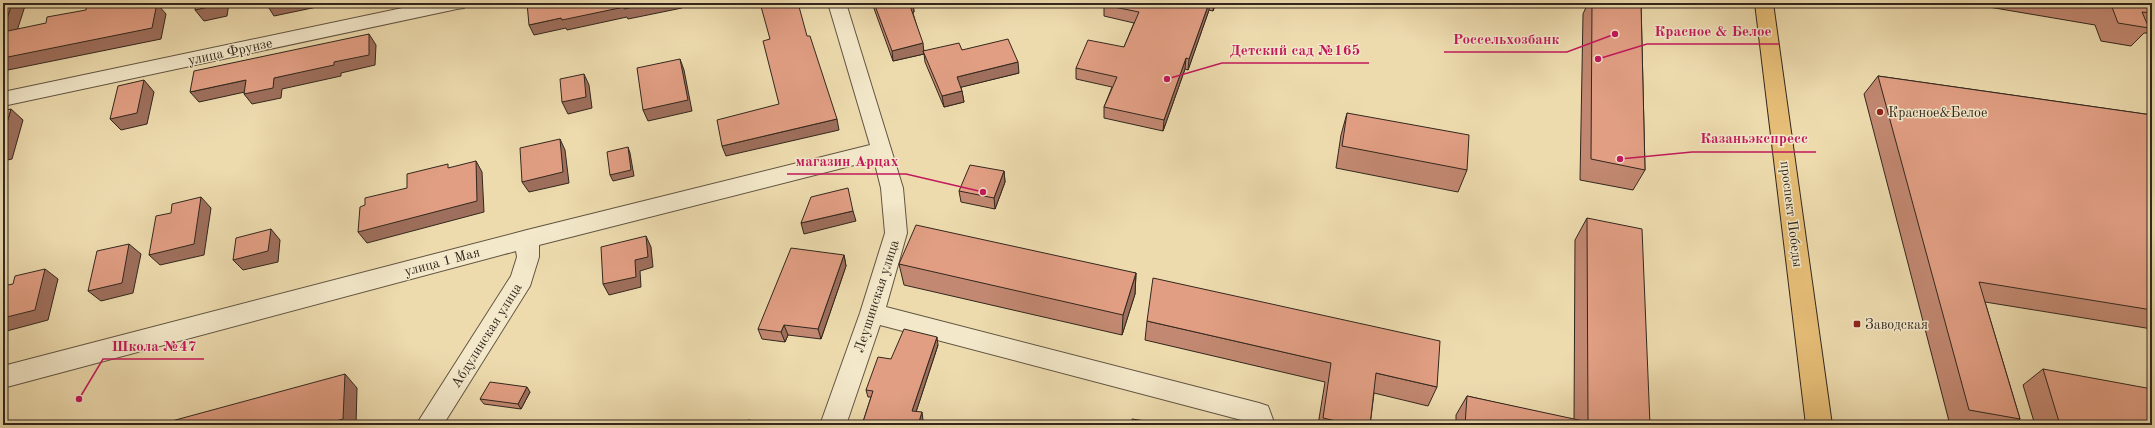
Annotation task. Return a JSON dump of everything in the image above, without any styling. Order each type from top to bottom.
[{"type":"main road","name":"проспект Победы","points":[[1764,3],[1819,425]]},
{"type":"street","name":"улица Фрунзе","points":[[3,99],[457,3]]},
{"type":"street","name":"Леушинская улица","points":[[834,425],[872,313],[896,233],[892,188],[882,150],[837,3]]},
{"type":"street","name":"улица 1 Мая","points":[[3,377],[527,239],[882,150]]},
{"type":"street","name":"Абдулинская улица","points":[[429,425],[522,279],[528,257],[527,239]]},
{"type":"street","points":[[872,313],[1259,414],[1262,425]]},
{"type":"building","points":[[3,3],[12,3],[3,31]]},
{"type":"building","points":[[87,3],[149,3],[148,5],[157,3],[152,28],[3,58],[3,32],[46,23],[47,17],[86,10]]},
{"type":"building","points":[[196,3],[218,3],[218,5],[195,10]]},
{"type":"building","points":[[267,3],[279,3],[267,5]]},
{"type":"building","points":[[527,3],[652,3],[624,9],[624,7],[562,20],[561,18],[529,25]]},
{"type":"building","points":[[760,3],[798,3],[807,36],[810,36],[837,119],[722,146],[717,120],[779,104],[763,41],[770,39]]},
{"type":"building","points":[[874,3],[909,3],[923,43],[892,51]]},
{"type":"building","points":[[1105,3],[1209,3],[1189,59],[1186,58],[1164,120],[1104,107],[1117,77],[1076,68],[1088,40],[1124,47],[1139,12],[1104,5]]},
{"type":"building","points":[[1592,3],[1641,3],[1645,170],[1591,159]]},
{"type":"building","points":[[2090,3],[2152,3],[2152,13],[2142,12],[2149,28],[2118,23],[2112,7]]},
{"type":"building","points":[[369,34],[369,55],[334,62],[334,65],[274,78],[273,88],[244,94],[246,80],[190,92],[194,71]]},
{"type":"building","points":[[1008,39],[1018,62],[957,77],[962,91],[942,96],[923,51],[959,43],[962,50]]},
{"type":"building","points":[[680,59],[688,100],[643,110],[637,68]]},
{"type":"building","points":[[584,74],[586,97],[562,102],[560,79]]},
{"type":"building","points":[[1878,76],[2152,115],[2152,310],[1979,282],[2020,419],[1969,410]]},
{"type":"building","points":[[144,80],[137,113],[110,119],[118,86]]},
{"type":"building","points":[[11,109],[3,136],[3,111]]},
{"type":"building","points":[[1347,113],[1469,135],[1467,170],[1342,146]]},
{"type":"building","points":[[560,139],[563,172],[522,182],[520,148]]},
{"type":"building","points":[[628,147],[631,170],[610,175],[607,152]]},
{"type":"building","points":[[476,161],[477,201],[358,232],[360,207],[365,205],[365,198],[407,188],[407,174],[448,164],[448,168]]},
{"type":"building","points":[[970,165],[1004,171],[994,198],[959,191]]},
{"type":"building","points":[[848,188],[853,211],[801,223],[811,197]]},
{"type":"building","points":[[201,197],[194,244],[149,255],[156,216],[171,213],[172,204]]},
{"type":"building","points":[[1587,218],[1642,229],[1650,425],[1465,425],[1467,396],[1588,422]]},
{"type":"building","points":[[916,225],[1136,273],[1123,315],[899,264]]},
{"type":"building","points":[[271,229],[268,251],[233,260],[236,238]]},
{"type":"building","points":[[646,236],[648,257],[635,260],[636,277],[603,284],[601,247]]},
{"type":"building","points":[[129,244],[122,283],[88,291],[97,251]]},
{"type":"building","points":[[791,248],[844,255],[818,329],[784,325],[781,332],[758,329]]},
{"type":"building","points":[[45,269],[35,310],[3,318],[3,286],[13,284],[15,276]]},
{"type":"building","points":[[1153,278],[1440,341],[1437,387],[1376,373],[1370,425],[1354,425],[1323,418],[1331,363],[1147,321]]},
{"type":"building","points":[[904,329],[937,337],[912,411],[922,412],[918,425],[862,425],[873,391],[866,390],[878,357],[891,359]]},
{"type":"building","points":[[2043,369],[2152,389],[2152,425],[2060,425]]},
{"type":"building","points":[[345,374],[343,419],[322,425],[157,425]]},
{"type":"building","points":[[490,382],[527,387],[518,404],[480,399]]},
{"type":"building","points":[[1132,419],[1173,425],[1132,425]]},
{"type":"building","points":[[748,420],[783,425],[746,425]]},
{"type":"place","name":"Россельхозбанк","points":[[1615,34]]},
{"type":"place","name":"Красное & Белое","points":[[1598,59]]},
{"type":"place","name":"Детский сад №165","points":[[1167,79]]},
{"type":"place","name":"Красное&Белое","points":[[1880,112]]},
{"type":"place","name":"Казаньэкспресс","points":[[1620,159]]},
{"type":"place","name":"магазин Арцах","points":[[983,192]]},
{"type":"place","name":"Заводская","points":[[1857,324]]},
{"type":"place","name":"Школа №47","points":[[79,399]]}]
